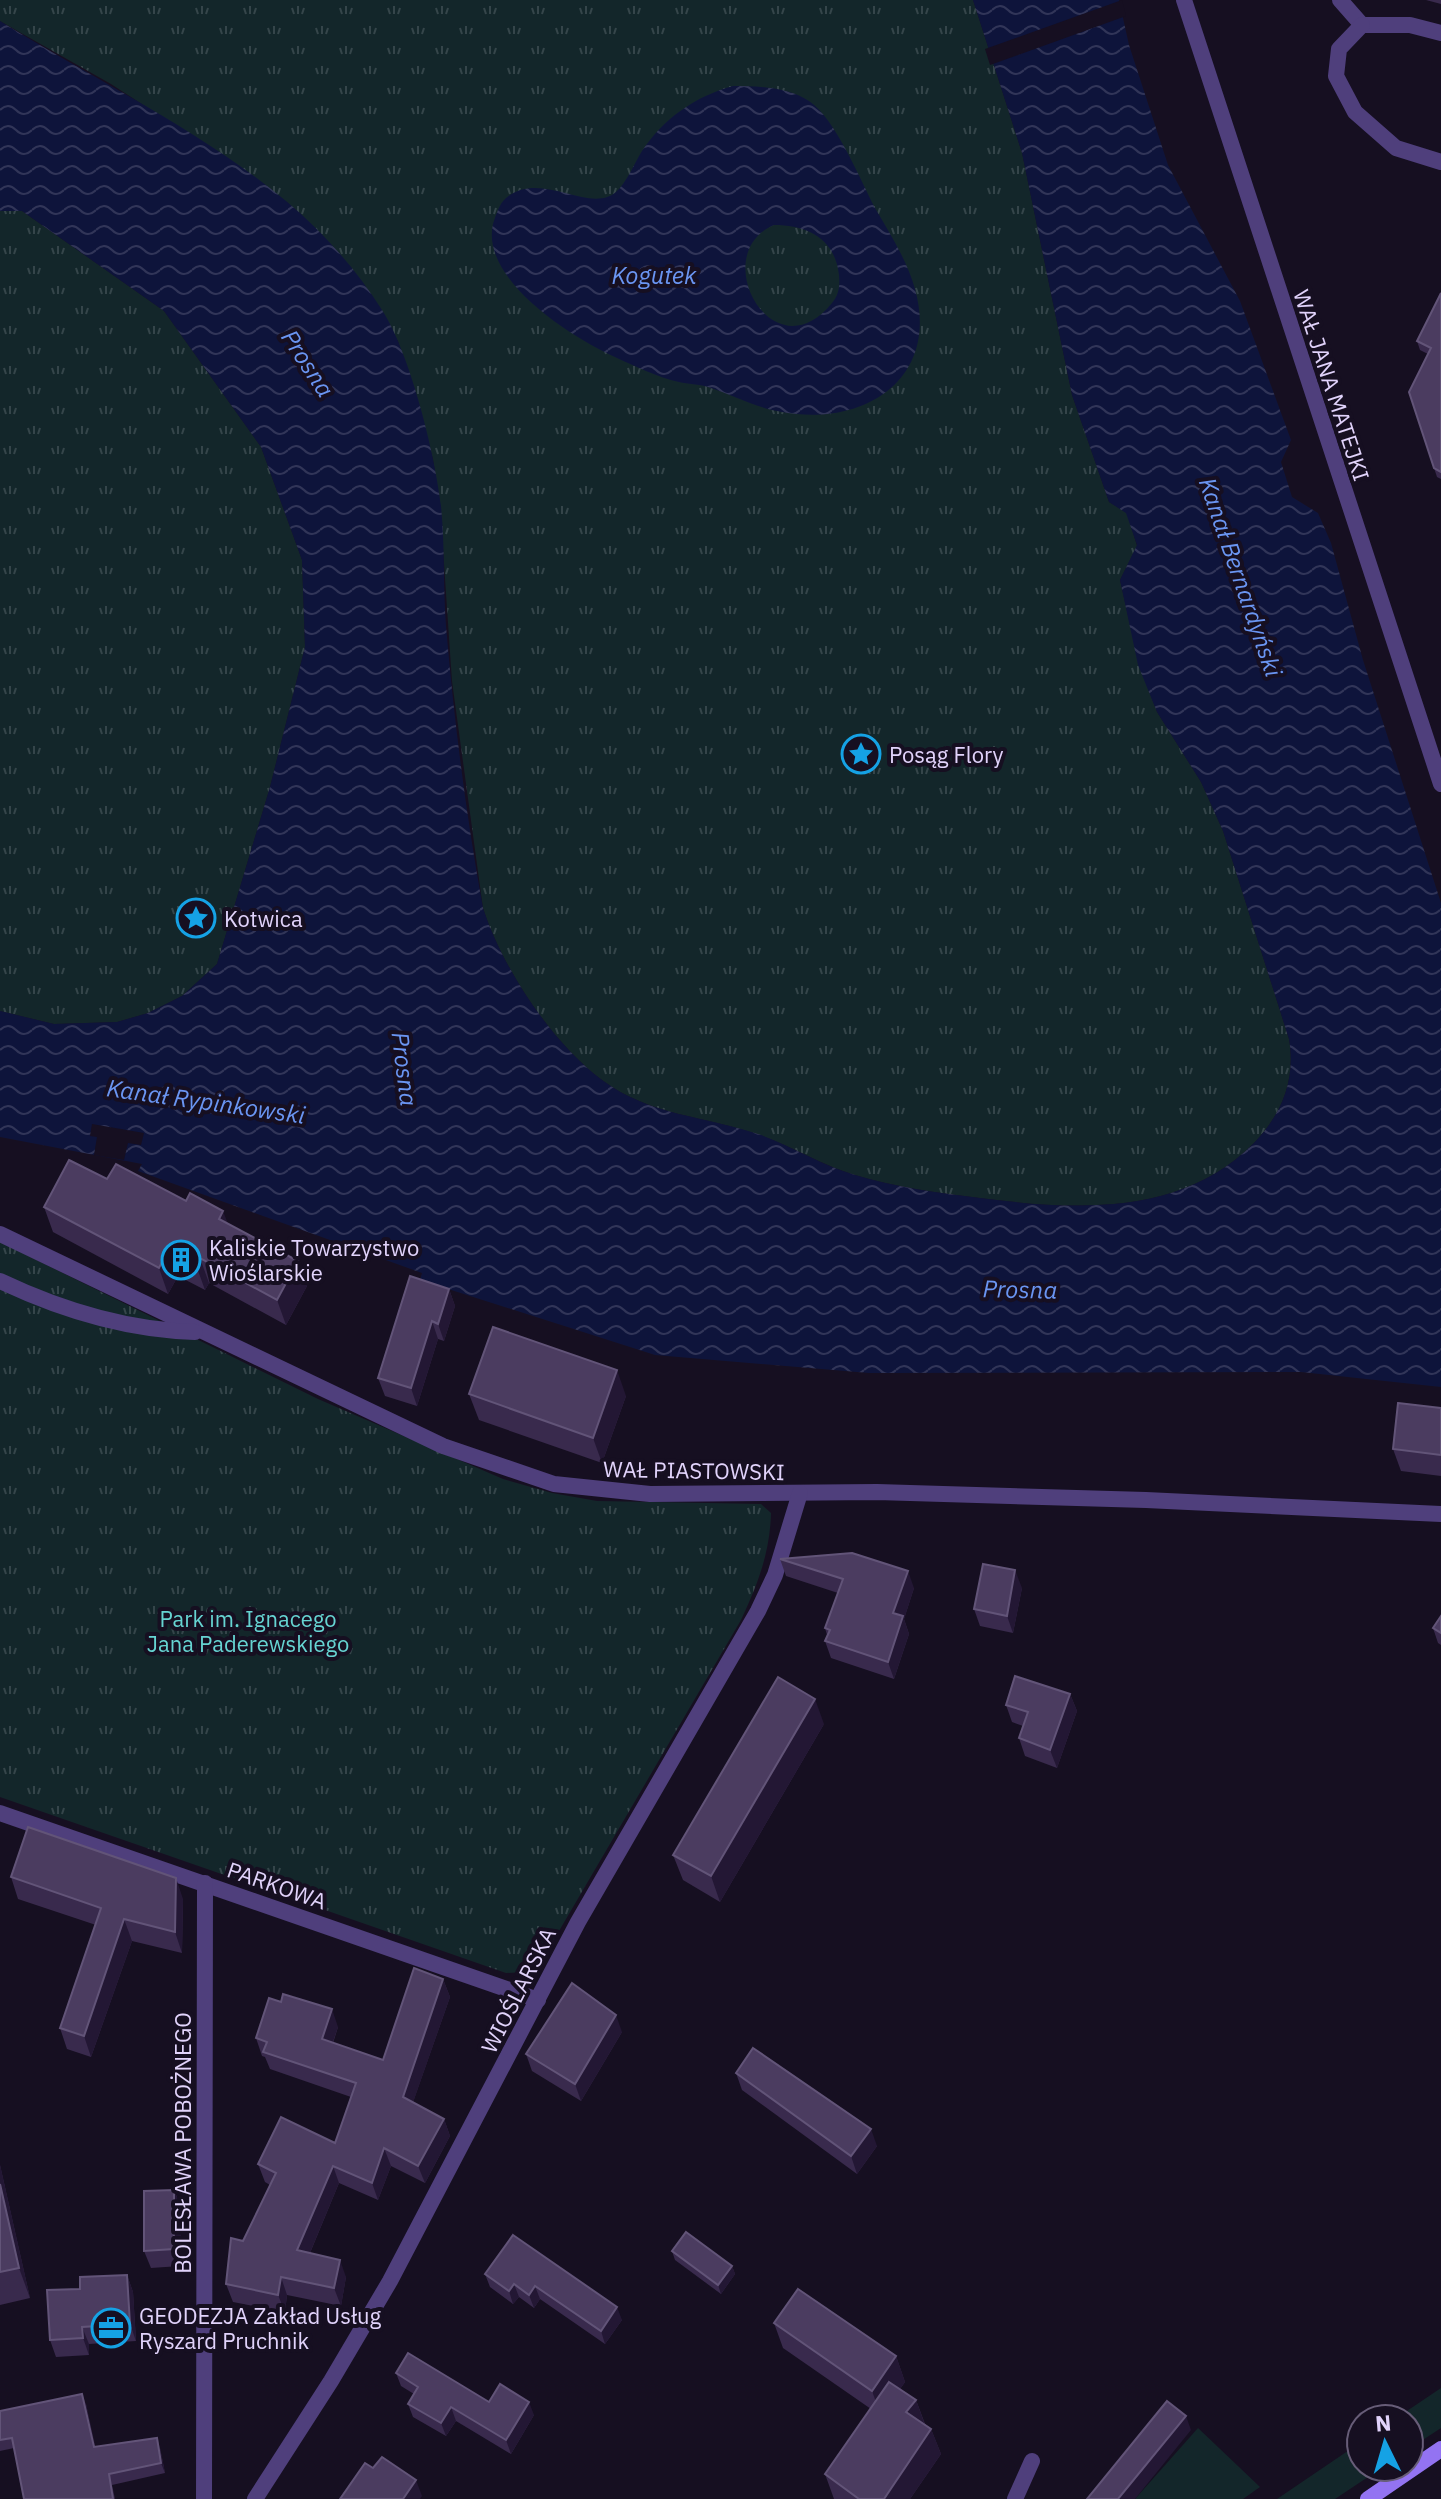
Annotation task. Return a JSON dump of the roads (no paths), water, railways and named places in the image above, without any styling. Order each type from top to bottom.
[{"type":"main road","points":[[1368,2499],[1441,2449]]},
{"type":"street","name":"WAŁ JANA MATEJKI","points":[[1184,0],[1441,784]]},
{"type":"street","points":[[1340,0],[1362,25]]},
{"type":"street","points":[[1441,33],[1410,25],[1362,25],[1339,49],[1336,76],[1355,112],[1396,148],[1441,162]]},
{"type":"street","name":"WAŁ PIASTOWSKI","points":[[0,1234],[443,1446],[554,1484],[650,1494],[800,1493],[1160,1500],[1441,1514]]},
{"type":"street","points":[[0,1281],[89,1315],[151,1331],[201,1332]]},
{"type":"street","name":"WIOŚLARSKA","points":[[255,2499],[331,2381],[390,2281],[578,1922],[758,1611],[775,1575],[800,1493]]},
{"type":"street","name":"PARKOWA","points":[[0,1813],[538,2000]]},
{"type":"street","name":"BOLESŁAWA POBOŻNEGO","points":[[204,2499],[205,1883]]},
{"type":"street","points":[[1015,2499],[1032,2461]]},
{"type":"water","points":[[973,0],[1119,0],[1129,45],[1168,165],[1240,301],[1291,440],[1281,462],[1292,497],[1318,513],[1331,543],[1363,660],[1441,903],[1441,1387],[1301,1372],[869,1373],[655,1355],[420,1280],[422,1273],[138,1171],[142,1164],[0,1137],[0,1011],[54,1024],[117,1022],[148,1013],[182,996],[217,964],[270,787],[305,647],[302,560],[261,447],[164,311],[22,211],[0,211],[0,21],[182,128],[253,175],[326,238],[362,280],[382,310],[411,377],[438,484],[453,697],[483,908],[502,954],[530,1002],[583,1064],[620,1092],[639,1101],[761,1135],[855,1175],[917,1189],[1016,1202],[1089,1205],[1125,1203],[1160,1196],[1194,1184],[1225,1167],[1264,1132],[1285,1095],[1291,1054],[1289,1039],[1223,831],[1201,782],[1157,712],[1138,665],[1120,580],[1137,545],[1126,513],[1109,502],[1072,395],[1022,153]]},
{"type":"water","name":"Kogutek","points":[[733,86],[782,90],[801,96],[819,109],[846,150],[903,257],[915,289],[920,321],[916,348],[906,371],[889,390],[867,403],[841,412],[812,415],[782,412],[708,387],[655,375],[599,349],[555,322],[515,286],[501,266],[493,245],[493,224],[506,198],[520,190],[534,188],[592,199],[605,198],[620,188],[660,128],[694,102]],"holes":[[[774,225],[808,231],[826,243],[836,263],[839,279],[838,293],[832,303],[810,322],[788,326],[770,318],[755,302],[747,282],[746,260],[755,240]]]},
{"type":"place","name":"Posąg Flory","points":[[861,754]]},
{"type":"place","name":"Kotwica","points":[[196,918]]},
{"type":"place","name":"Kaliskie Towarzystwo Wioślarskie","points":[[181,1260]]},
{"type":"place","name":"GEODEZJA Zakład Usług Ryszard Pruchnik","points":[[111,2328]]},
{"type":"water label","name":"Prosna","points":[[308,363]]},
{"type":"water label","name":"Kanał Bernardyński","points":[[1241,577]]},
{"type":"water label","name":"Prosna","points":[[405,1069]]},
{"type":"water label","name":"Kanał Rypinkowski","points":[[206,1101]]},
{"type":"water label","name":"Prosna","points":[[1020,1289]]},
{"type":"park label","name":"Park im. Ignacego Jana Paderewskiego","points":[[248,1630]]}]
